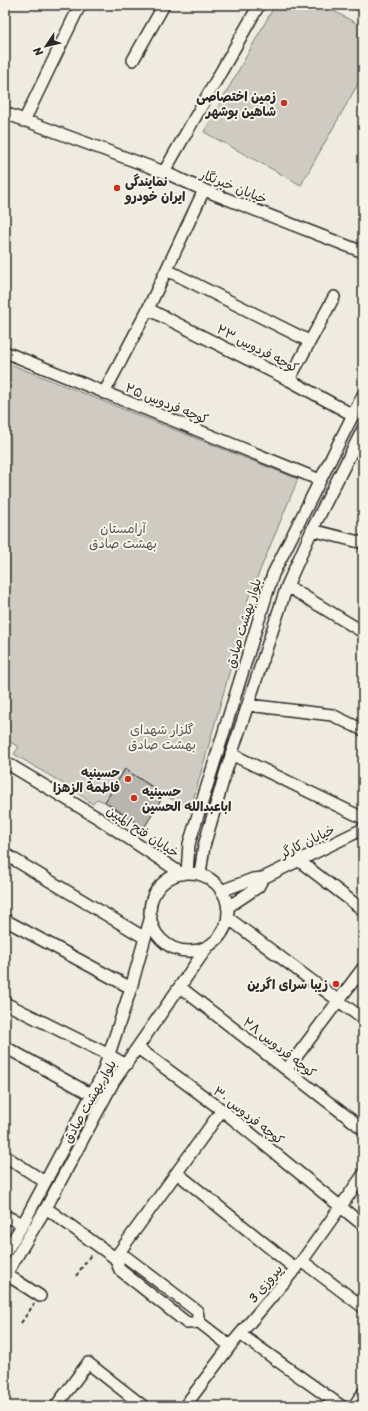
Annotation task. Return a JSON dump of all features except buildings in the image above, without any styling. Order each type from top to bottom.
[{"type":"street","points":[[24,121],[80,5]]},
{"type":"street","points":[[133,60],[164,5]]},
{"type":"street","points":[[164,172],[259,5]]},
{"type":"street","name":"خیابان خبرنگار","points":[[5,113],[164,172],[204,190],[363,252]]},
{"type":"street","points":[[104,393],[148,309],[204,190]]},
{"type":"street","points":[[167,270],[309,341]]},
{"type":"street","points":[[289,380],[334,297]]},
{"type":"street","name":"کوچه فردوس ۲۳","points":[[148,309],[289,380],[354,415]]},
{"type":"street","name":"کوچه فردوس ۲۵","points":[[5,352],[320,480]]},
{"type":"street","name":"بلوار بهشت صادق","points":[[185,873],[189,844],[273,574],[363,395]]},
{"type":"street","points":[[200,874],[204,846],[231,754],[287,586],[312,530],[363,429]]},
{"type":"street","points":[[312,530],[363,543]]},
{"type":"street","points":[[287,586],[363,631]]},
{"type":"street","points":[[248,705],[332,715],[363,730]]},
{"type":"street","points":[[231,754],[363,818]]},
{"type":"street","name":"خیابان فتح المبین","points":[[5,762],[185,873]]},
{"type":"street","name":"خیابان کارگر","points":[[221,891],[253,879],[263,878],[363,829]]},
{"type":"street","points":[[5,854],[145,938]]},
{"type":"street","points":[[298,860],[363,910]]},
{"type":"street","points":[[185,873],[200,874],[210,879],[221,891],[228,913],[225,928],[218,939],[208,946],[196,950],[183,950],[171,946],[161,938],[154,928],[151,916],[152,903],[156,891],[164,882],[175,875],[185,873]]},
{"type":"street","name":"خیابان کارگر","points":[[228,913],[258,887],[263,878]]},
{"type":"street","points":[[228,913],[363,1019]]},
{"type":"street","name":"بلوار بهشت صادق","points":[[5,1253],[23,1224],[92,1093],[109,1055],[151,916]]},
{"type":"street","points":[[5,920],[130,988]]},
{"type":"street","name":"بلوار بهشت صادق","points":[[6,1275],[46,1208],[104,1100],[126,1065],[208,946]]},
{"type":"street","points":[[287,1069],[363,968]]},
{"type":"street","name":"کوچه فردوس ۲۸","points":[[180,987],[363,1129]]},
{"type":"street","points":[[5,1003],[126,1065]]},
{"type":"street","points":[[5,1048],[85,1091],[92,1093]]},
{"type":"street","name":"کوچه فردوس ۳۰","points":[[138,1048],[222,1110],[341,1205],[363,1225]]},
{"type":"street","points":[[115,1258],[222,1110]]},
{"type":"street","points":[[5,1156],[44,1182]]},
{"type":"street","points":[[177,1173],[299,1265],[363,1307]]},
{"type":"street","name":"پیروزی 3","points":[[185,1406],[230,1346],[299,1265],[363,1175]]},
{"type":"street","points":[[46,1208],[115,1258],[120,1270],[187,1323],[199,1322]]},
{"type":"street","points":[[5,1216],[23,1224]]},
{"type":"street","points":[[115,1258],[126,1257],[197,1311],[199,1322],[230,1346]]},
{"type":"street","points":[[6,1275],[40,1296]]},
{"type":"street","points":[[240,1334],[341,1406]]},
{"type":"street","points":[[56,1406],[88,1363],[142,1406]]},
{"type":"street","points":[[354,1406],[363,1393]]},
{"type":"path","points":[[76,1276],[98,1245]]},
{"type":"path","points":[[21,1323],[40,1296]]},
{"type":"green space","name":"زمین اختصاصی شاهین بوشهر","points":[[275,5],[323,5],[363,27],[363,75],[301,185],[204,132]]},
{"type":"green space","name":"آرامستان بهشت صادق","points":[[5,362],[298,479],[246,604],[253,607],[232,663],[190,811],[125,769],[105,802],[97,799],[93,804],[72,789],[14,754],[19,747],[5,739],[5,724],[8,720],[5,718]]},
{"type":"place","name":"زمین اختصاصی شاهین بوشهر","points":[[284,103]]},
{"type":"place","name":"نمایندگی ایران خودرو","points":[[117,188]]},
{"type":"place","name":"حسینیه فاطمة الزهزا","points":[[128,779]]},
{"type":"place","name":"حسینیه اباعبدالله الحسین","points":[[134,798]]},
{"type":"place","name":"زیبا سرای اگرین","points":[[336,984]]},
{"type":"park label","name":"گلزار شهدای بهشت صادق","points":[[162,736]]}]
